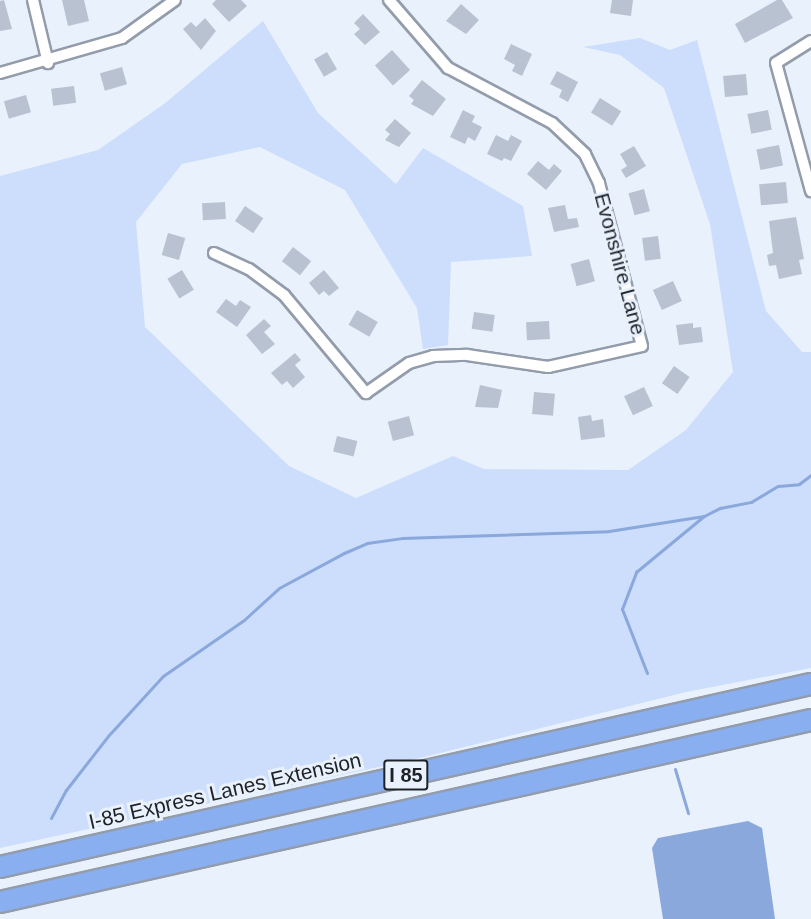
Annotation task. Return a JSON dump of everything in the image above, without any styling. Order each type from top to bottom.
[{"type":"highway","name":"I-85 Express Lanes Extension","points":[[0,867],[811,684]]},
{"type":"highway","name":"I 85","points":[[0,902],[811,720]]},
{"type":"street","points":[[33,0],[48,62]]},
{"type":"street","points":[[0,72],[48,62],[122,39],[175,0]]},
{"type":"street","name":"Evonshire Lane","points":[[214,253],[249,269],[284,295],[366,393],[409,363],[433,356],[467,355],[548,367],[642,346],[599,183],[585,154],[552,123],[448,68],[389,0]]},
{"type":"street","points":[[811,41],[776,63],[811,191]]},
{"type":"shaded area","points":[[263,21],[318,113],[396,184],[423,148],[523,206],[532,256],[451,262],[448,345],[423,349],[417,308],[345,190],[260,147],[182,164],[136,222],[145,327],[289,466],[356,498],[453,456],[484,469],[628,470],[686,430],[733,372],[710,224],[664,88],[620,55],[583,47],[640,38],[670,50],[697,40],[766,311],[802,352],[811,352],[811,668],[686,692],[416,759],[0,848],[0,176],[98,150],[164,104]]},
{"type":"water","points":[[748,821],[762,828],[775,919],[663,919],[652,848],[658,838]]},
{"type":"building","points":[[4,0],[12,29],[0,31],[0,1]]},
{"type":"building","points":[[62,0],[84,0],[89,21],[68,26]]},
{"type":"building","points":[[216,0],[241,0],[247,6],[229,22],[212,4]]},
{"type":"building","points":[[612,0],[633,0],[631,16],[610,13]]},
{"type":"building","points":[[777,0],[782,0],[793,18],[745,43],[735,24]]},
{"type":"building","points":[[461,4],[479,20],[466,34],[446,21]]},
{"type":"building","points":[[363,14],[380,32],[365,45],[354,34],[360,29],[354,23]]},
{"type":"building","points":[[205,18],[216,31],[201,50],[183,29],[191,22],[196,27]]},
{"type":"building","points":[[511,44],[532,54],[522,76],[512,71],[515,65],[504,59]]},
{"type":"building","points":[[392,50],[410,70],[393,85],[375,65]]},
{"type":"building","points":[[327,52],[337,69],[324,77],[314,60]]},
{"type":"building","points":[[122,67],[127,84],[105,91],[100,73]]},
{"type":"building","points":[[557,71],[578,82],[568,102],[559,97],[562,90],[550,84]]},
{"type":"building","points":[[746,74],[748,95],[725,97],[723,76]]},
{"type":"building","points":[[422,80],[446,99],[433,116],[411,104],[414,100],[409,96]]},
{"type":"building","points":[[74,86],[76,103],[53,106],[51,89]]},
{"type":"building","points":[[26,95],[31,112],[9,119],[4,101]]},
{"type":"building","points":[[600,98],[621,111],[612,126],[591,112]]},
{"type":"building","points":[[463,110],[475,116],[472,122],[482,127],[475,141],[468,137],[465,144],[450,137]]},
{"type":"building","points":[[768,110],[772,130],[751,134],[747,114]]},
{"type":"building","points":[[395,119],[411,133],[399,147],[385,140],[390,134],[385,130]]},
{"type":"building","points":[[496,135],[508,141],[511,135],[522,141],[511,161],[504,158],[502,161],[487,154]]},
{"type":"building","points":[[779,145],[783,166],[760,170],[756,149]]},
{"type":"building","points":[[634,146],[646,166],[626,178],[621,170],[627,166],[620,154]]},
{"type":"building","points":[[538,161],[549,170],[554,164],[562,171],[546,190],[527,174]]},
{"type":"building","points":[[786,182],[788,203],[761,205],[759,184]]},
{"type":"building","points":[[644,189],[650,211],[634,215],[629,193]]},
{"type":"building","points":[[225,202],[226,219],[203,220],[202,203]]},
{"type":"building","points":[[565,205],[568,219],[577,218],[579,227],[554,232],[548,208]]},
{"type":"building","points":[[245,206],[263,218],[253,233],[235,221]]},
{"type":"building","points":[[796,217],[804,259],[799,260],[802,274],[779,279],[776,265],[769,266],[767,255],[773,253],[769,221]]},
{"type":"building","points":[[168,233],[185,238],[179,260],[162,255]]},
{"type":"building","points":[[658,236],[661,259],[645,261],[642,238]]},
{"type":"building","points":[[293,247],[311,261],[300,275],[282,261]]},
{"type":"building","points":[[589,259],[595,281],[577,286],[571,264]]},
{"type":"building","points":[[182,270],[194,290],[179,298],[167,279]]},
{"type":"building","points":[[324,270],[339,288],[329,296],[324,291],[319,295],[309,283]]},
{"type":"building","points":[[673,281],[682,301],[662,310],[653,290]]},
{"type":"building","points":[[226,299],[236,306],[240,300],[251,307],[237,327],[216,312]]},
{"type":"building","points":[[357,310],[378,322],[369,337],[348,325]]},
{"type":"building","points":[[474,312],[495,315],[492,332],[472,329]]},
{"type":"building","points":[[264,319],[271,326],[264,332],[275,344],[262,354],[246,335]]},
{"type":"building","points":[[549,321],[550,339],[527,340],[526,322]]},
{"type":"building","points":[[693,323],[693,328],[701,327],[703,342],[679,345],[676,325]]},
{"type":"building","points":[[295,353],[301,360],[295,365],[305,377],[293,388],[287,381],[282,385],[271,373]]},
{"type":"building","points":[[674,366],[690,377],[678,394],[662,383]]},
{"type":"building","points":[[480,385],[502,390],[498,408],[475,407]]},
{"type":"building","points":[[644,387],[653,406],[633,415],[624,396]]},
{"type":"building","points":[[534,392],[555,394],[553,416],[532,414]]},
{"type":"building","points":[[591,415],[592,421],[603,419],[605,437],[581,440],[578,417]]},
{"type":"building","points":[[409,416],[414,435],[393,441],[388,422]]},
{"type":"building","points":[[337,436],[357,441],[354,457],[333,452]]},
{"type":"waterway","points":[[647,673],[622,609],[636,572],[704,516],[720,508],[751,502],[778,486],[799,484],[811,475]]},
{"type":"waterway","points":[[51,818],[66,790],[108,736],[163,676],[244,620],[279,588],[344,553],[367,543],[402,538],[609,531],[704,516]]},
{"type":"waterway","points":[[675,769],[688,813]]}]
